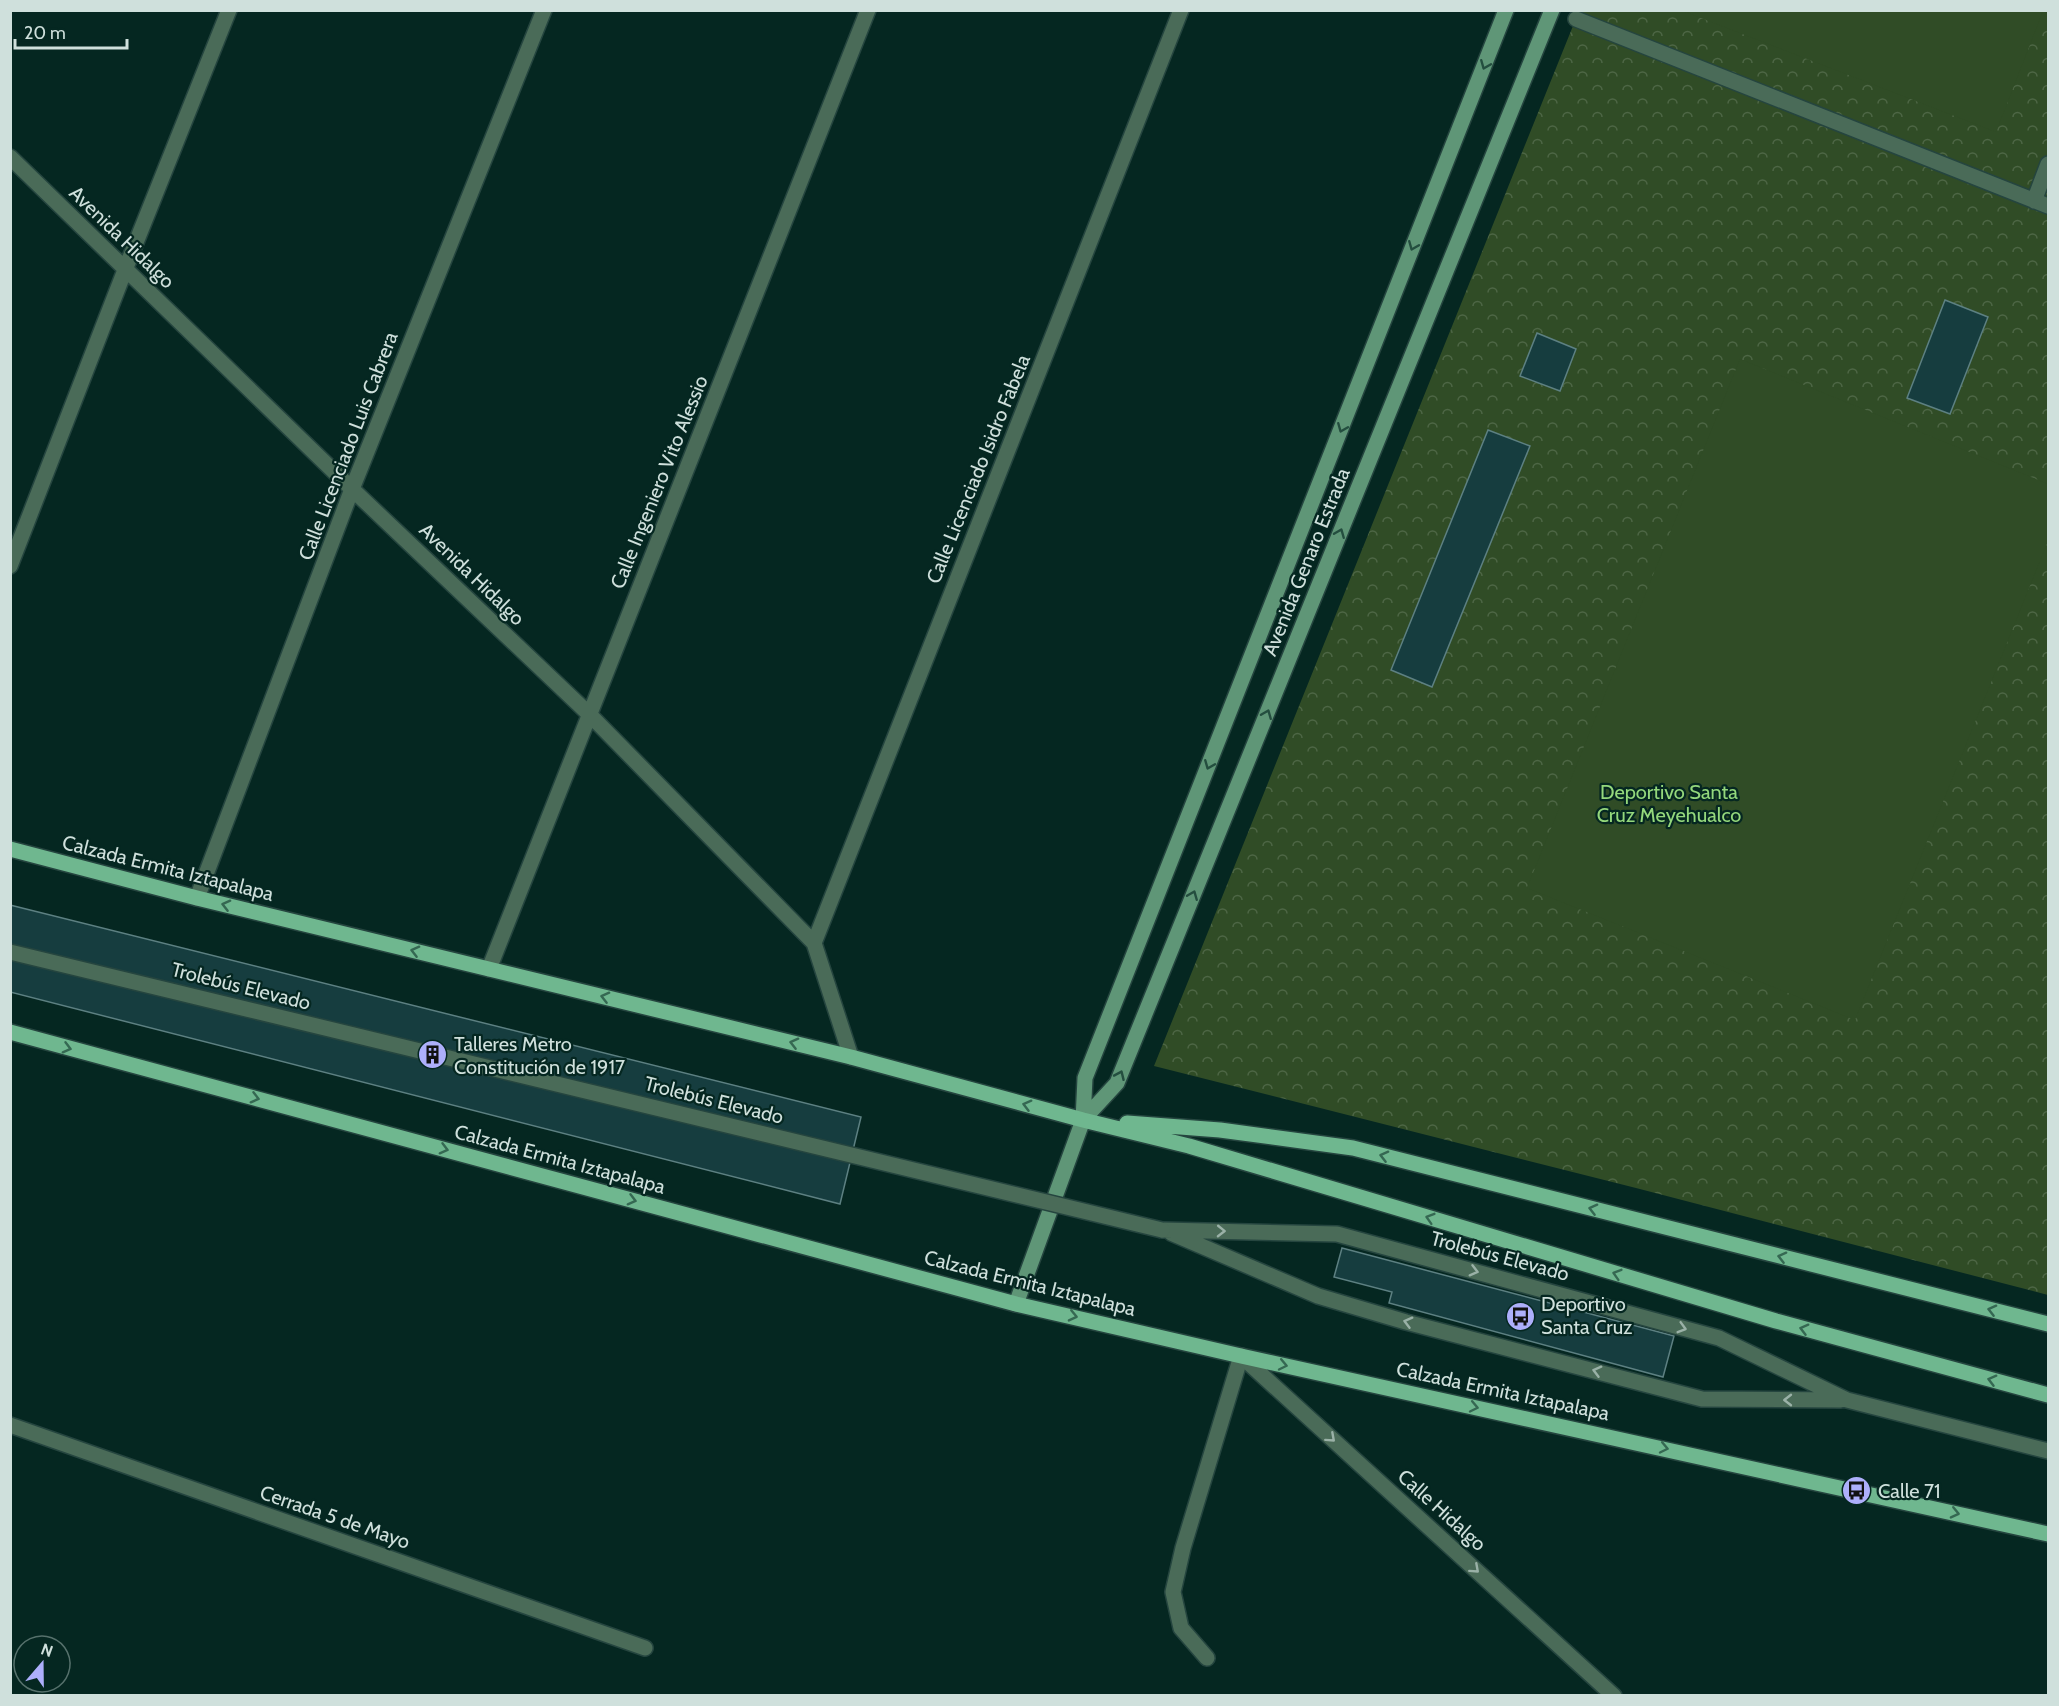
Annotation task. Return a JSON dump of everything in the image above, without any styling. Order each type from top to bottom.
[{"type":"main road","name":"Calzada Ermita Iztapalapa","points":[[10,849],[197,898],[851,1057],[1083,1120],[1189,1146],[1776,1321],[2049,1395]]},
{"type":"main road","name":"Calzada Ermita Iztapalapa","points":[[10,1032],[1016,1304],[1241,1356],[2049,1534]]},
{"type":"main road","name":"Calzada Ermita Iztapalapa","points":[[1083,1120],[1220,1130],[1353,1148],[2049,1324]]},
{"type":"street","points":[[10,566],[229,10]]},
{"type":"street","name":"Calle Licenciado Luis Cabrera","points":[[197,898],[352,489],[544,10]]},
{"type":"street","name":"Calle Ingeniero Vito Alessio","points":[[489,969],[868,10]]},
{"type":"street","name":"Calle Licenciado Isidro Fabela","points":[[814,943],[1181,10]]},
{"type":"street","name":"Avenida Genaro Estrada","points":[[1016,1304],[1083,1120],[1085,1078],[1506,10]]},
{"type":"street","name":"Avenida Genaro Estrada","points":[[1083,1120],[1117,1083],[1552,10]]},
{"type":"street","points":[[1576,19],[2041,204],[2049,164]]},
{"type":"street","name":"Avenida Hidalgo","points":[[10,157],[590,716],[814,943],[851,1057]]},
{"type":"street","name":"Trolebús Elevado","points":[[10,952],[1162,1230],[1318,1296],[1406,1322],[1702,1399],[1846,1400]]},
{"type":"street","name":"Trolebús Elevado","points":[[1162,1230],[1337,1234],[1719,1338],[1846,1400],[2049,1451]]},
{"type":"street","points":[[1207,1658],[1181,1628],[1173,1592],[1183,1548],[1241,1356]]},
{"type":"street","name":"Calle Hidalgo","points":[[1241,1356],[1614,1695]]},
{"type":"street","name":"Cerrada 5 de Mayo","points":[[10,1425],[645,1648]]},
{"type":"green space","name":"Deportivo Santa Cruz Meyehualco","points":[[1579,11],[2048,11],[2048,1295],[1154,1066]]},
{"type":"green space","points":[[1683,11],[2043,11],[1996,132]]},
{"type":"green space","points":[[1740,359],[2048,484],[2048,541],[1855,1020],[1527,888]]},
{"type":"building","points":[[1945,300],[1988,317],[1950,414],[1907,398]]},
{"type":"building","points":[[1537,333],[1576,349],[1560,391],[1520,376]]},
{"type":"building","points":[[1488,430],[1530,446],[1432,687],[1391,670]]},
{"type":"building","name":"Talleres Metro Constitución de 1917","points":[[10,905],[861,1117],[840,1204],[10,992]]},
{"type":"building","points":[[1342,1248],[1674,1336],[1663,1377],[1389,1303],[1392,1292],[1334,1277]]},
{"type":"place","name":"Talleres Metro Constitución de 1917","points":[[433,1055]]},
{"type":"place","name":"Deportivo Santa Cruz","points":[[1520,1316]]},
{"type":"place","name":"Calle 71","points":[[1857,1491]]}]
